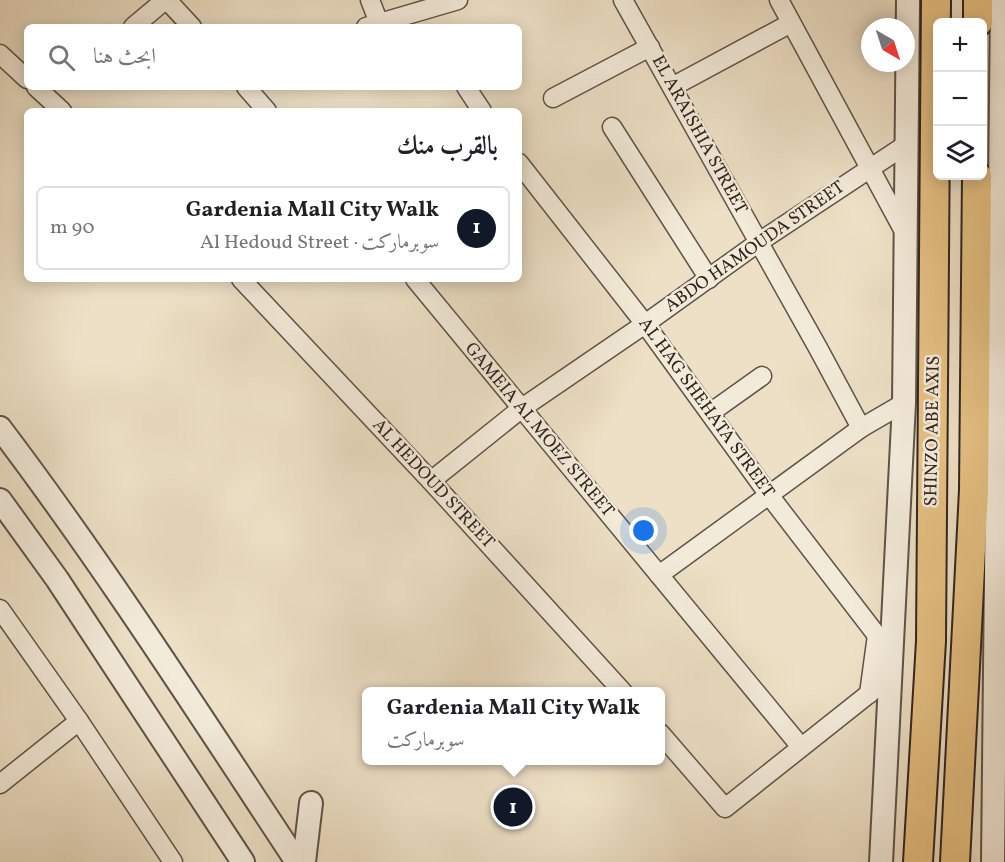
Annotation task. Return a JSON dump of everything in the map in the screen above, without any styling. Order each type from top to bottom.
[{"type":"main road","name":"SHINZO ABE AXIS","points":[[918,862],[931,641],[936,0]]},
{"type":"main road","points":[[978,0],[978,18]]},
{"type":"main road","points":[[956,862],[974,490],[977,180]]},
{"type":"street","points":[[370,0],[373,24]]},
{"type":"street","points":[[382,24],[419,20],[458,0]]},
{"type":"street","name":"EL ARAISHIA STREET","points":[[623,0],[861,428]]},
{"type":"street","points":[[779,0],[906,235]]},
{"type":"street","points":[[881,862],[904,404],[908,0]]},
{"type":"street","points":[[993,862],[996,616],[1001,587],[1002,0]]},
{"type":"street","points":[[138,24],[171,2],[189,24]]},
{"type":"street","points":[[672,87],[791,23]]},
{"type":"street","points":[[553,98],[650,47]]},
{"type":"street","points":[[0,54],[24,76]]},
{"type":"street","points":[[249,90],[264,108]]},
{"type":"street","points":[[468,90],[480,108]]},
{"type":"street","points":[[49,91],[60,108]]},
{"type":"street","points":[[612,127],[709,279]]},
{"type":"street","name":"ABDO HAMOUDA STREET","points":[[431,481],[522,408],[759,242],[907,144]]},
{"type":"street","name":"AL HAG SHEHATA STREET","points":[[522,168],[645,324],[769,495],[892,655]]},
{"type":"street","name":"AL HEDOUD STREET","points":[[244,282],[431,481],[617,687]]},
{"type":"street","name":"GAMEIA AL MOEZ STREET","points":[[417,282],[801,747]]},
{"type":"street","points":[[710,413],[762,376]]},
{"type":"street","points":[[659,575],[861,428],[904,404]]},
{"type":"street","points":[[0,428],[128,605],[297,862]]},
{"type":"street","points":[[0,500],[57,579],[243,862]]},
{"type":"street","points":[[0,609],[79,722],[172,862]]},
{"type":"street","points":[[996,616],[1005,639]]},
{"type":"street","points":[[869,694],[877,636]]},
{"type":"street","points":[[665,740],[725,808],[890,677]]},
{"type":"street","points":[[0,784],[79,722]]},
{"type":"street","points":[[304,862],[311,803]]},
{"type":"place","name":"Gardenia Mall City Walk","points":[[513,807]]}]
